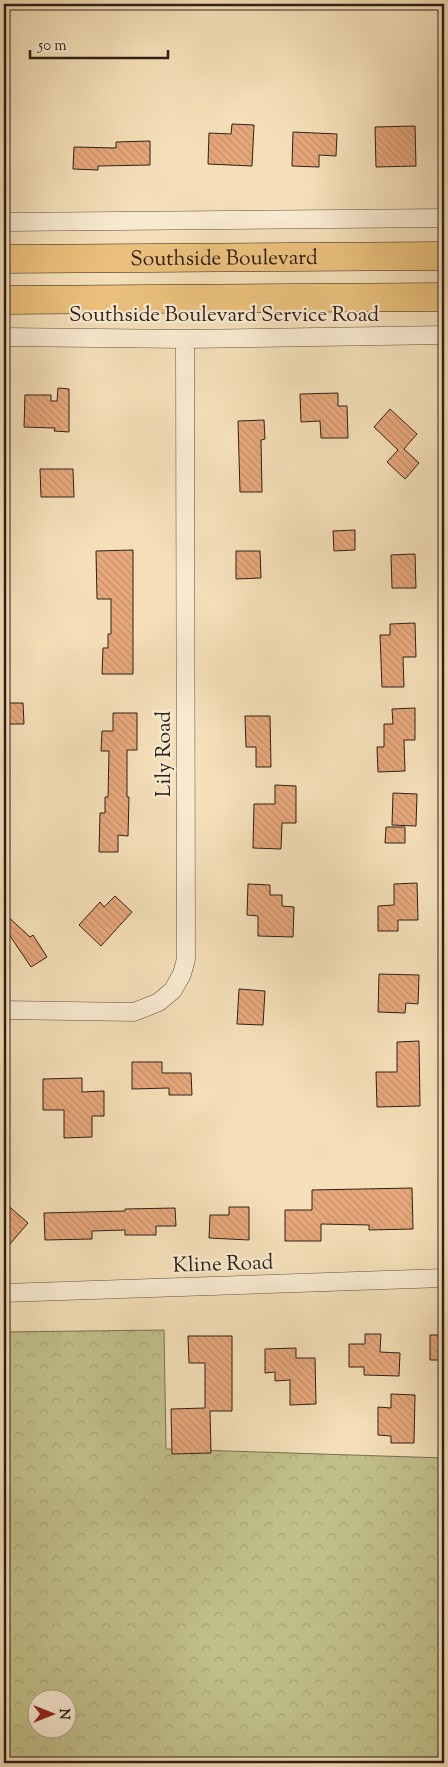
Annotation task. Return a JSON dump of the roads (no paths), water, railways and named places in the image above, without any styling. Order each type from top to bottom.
[{"type":"highway","name":"Southside Boulevard","points":[[4,259],[444,256]]},
{"type":"highway","name":"Southside Boulevard","points":[[4,300],[444,297]]},
{"type":"street","points":[[4,222],[444,218]]},
{"type":"street","name":"Southside Boulevard Service Road","points":[[4,337],[185,339],[444,335]]},
{"type":"street","name":"Lily Road","points":[[4,1010],[134,1012],[159,1002],[173,990],[182,974],[186,959],[185,339]]},
{"type":"street","name":"Kline Road","points":[[4,1293],[444,1278]]}]
